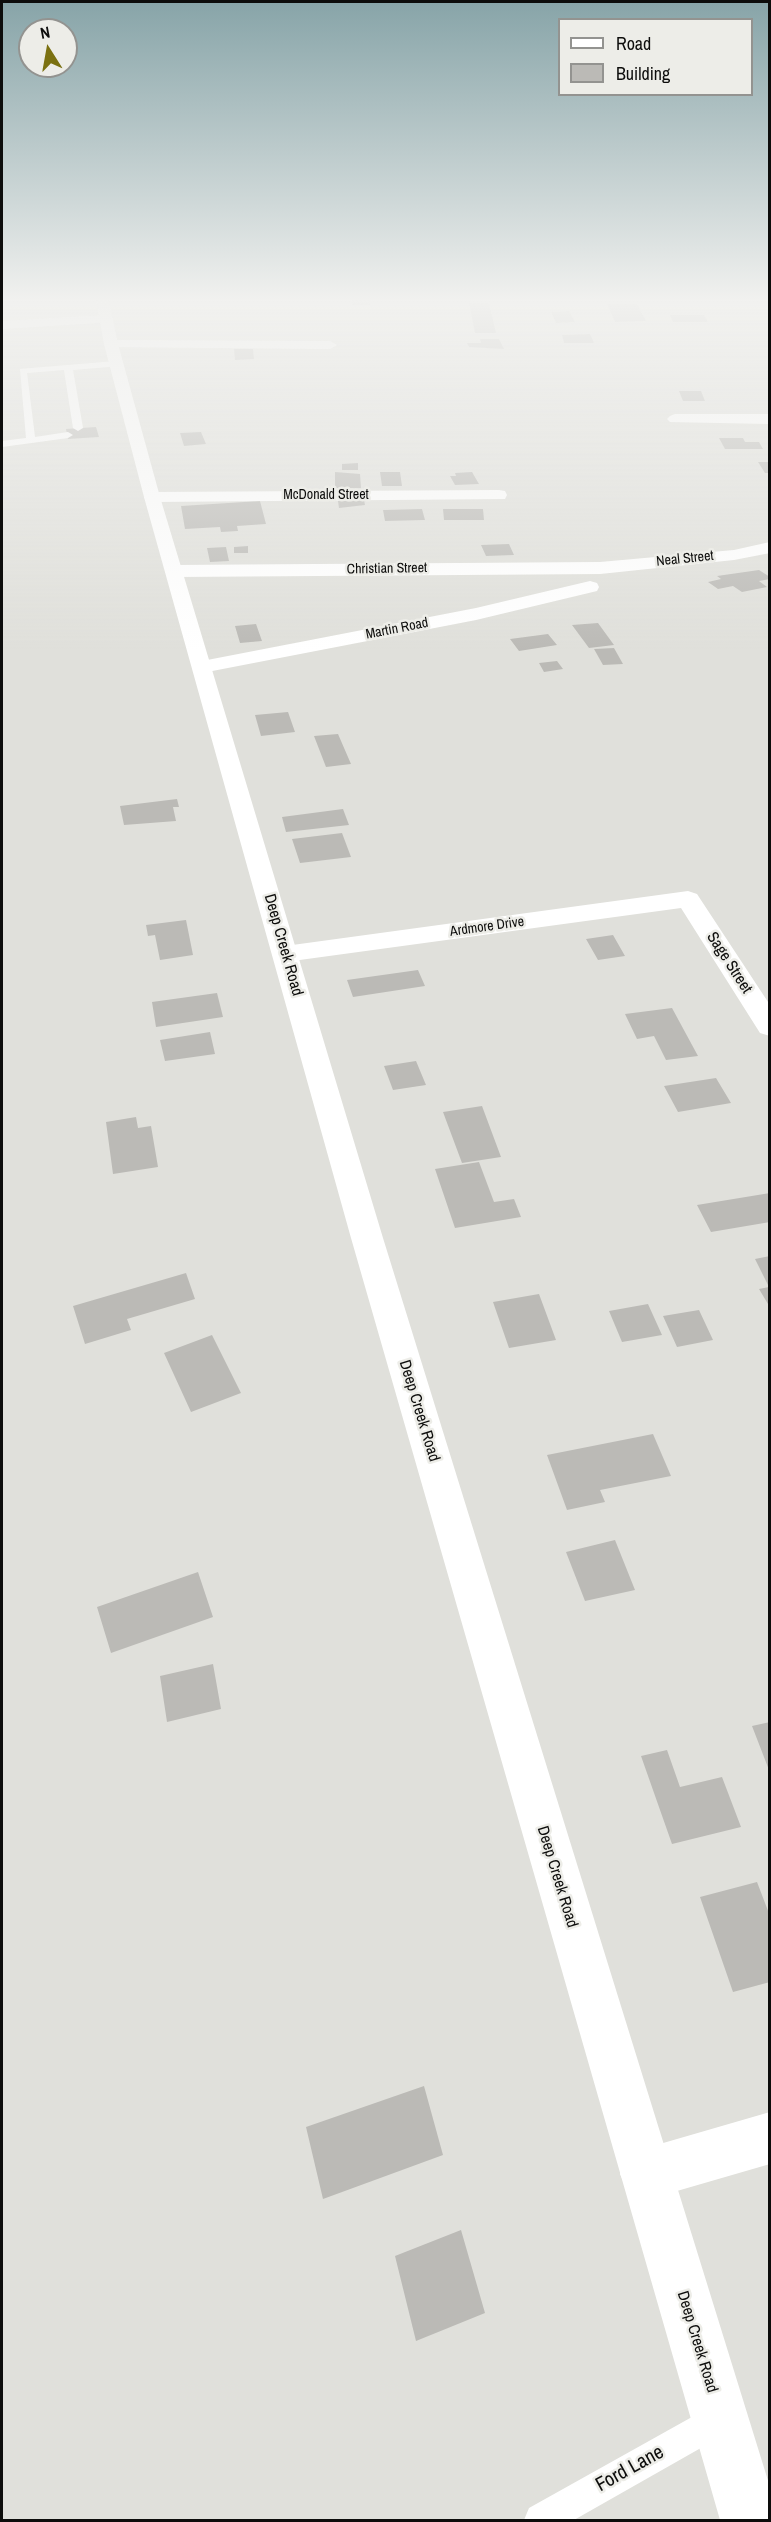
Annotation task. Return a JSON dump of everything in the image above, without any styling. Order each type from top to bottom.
[{"type":"street","name":"Deep Creek Road","points":[[131,416],[152,497],[367,1238],[750,2520]]},
{"type":"street","points":[[675,419],[770,419]]},
{"type":"street","name":"McDonald Street","points":[[152,497],[499,495]]},
{"type":"street","name":"Neal Street","points":[[600,568],[734,555],[770,547]]},
{"type":"street","name":"Christian Street","points":[[174,571],[600,568]]},
{"type":"street","name":"Martin Road","points":[[202,667],[476,614],[590,587]]},
{"type":"street","name":"Ardmore Drive","points":[[285,954],[688,899]]},
{"type":"street","name":"Sage Street","points":[[688,899],[770,1027]]},
{"type":"street","points":[[646,2174],[770,2138]]},
{"type":"lane","points":[[28,416],[31,440]]},
{"type":"lane","points":[[76,416],[78,428]]},
{"type":"lane","points":[[2,444],[68,435]]},
{"type":"lane","name":"Ford Lane","points":[[541,2520],[720,2419]]},
{"type":"building","points":[[96,427],[99,437],[68,439],[66,429]]},
{"type":"building","points":[[201,432],[206,444],[184,446],[180,433]]},
{"type":"building","points":[[719,438],[743,438],[745,442],[759,442],[763,449],[725,449]]},
{"type":"building","points":[[758,462],[770,462],[770,473],[765,473]]},
{"type":"building","points":[[358,463],[358,470],[342,470],[342,464]]},
{"type":"building","points":[[335,472],[360,474],[361,488],[335,488]]},
{"type":"building","points":[[380,472],[400,472],[402,486],[382,486]]},
{"type":"building","points":[[472,472],[479,484],[455,485],[450,476],[456,476],[455,473]]},
{"type":"building","points":[[364,500],[365,505],[339,508],[338,501]]},
{"type":"building","points":[[260,501],[266,524],[237,526],[238,531],[221,532],[220,527],[185,529],[181,506]]},
{"type":"building","points":[[422,509],[425,520],[385,521],[383,510]]},
{"type":"building","points":[[443,509],[483,509],[484,520],[444,520]]},
{"type":"building","points":[[509,544],[514,555],[486,556],[481,545]]},
{"type":"building","points":[[248,546],[248,553],[234,553],[234,547]]},
{"type":"building","points":[[226,547],[229,561],[210,562],[207,548]]},
{"type":"building","points":[[759,570],[770,577],[770,579],[759,581],[767,587],[742,592],[733,586],[718,589],[708,582],[721,579],[717,576]]},
{"type":"building","points":[[598,623],[614,645],[589,648],[572,625]]},
{"type":"building","points":[[256,624],[262,641],[240,643],[235,626]]},
{"type":"building","points":[[548,634],[557,645],[519,651],[510,639]]},
{"type":"building","points":[[614,648],[623,664],[603,665],[594,649]]},
{"type":"building","points":[[557,661],[563,669],[544,672],[539,663]]},
{"type":"building","points":[[288,712],[295,732],[261,736],[255,715]]},
{"type":"building","points":[[338,734],[351,764],[326,767],[314,736]]},
{"type":"building","points":[[177,799],[179,807],[173,807],[176,821],[124,825],[120,806]]},
{"type":"building","points":[[343,809],[349,825],[286,832],[282,817]]},
{"type":"building","points":[[342,833],[351,857],[300,863],[292,839]]},
{"type":"building","points":[[186,920],[193,955],[160,960],[155,935],[148,936],[146,925]]},
{"type":"building","points":[[613,935],[625,956],[598,960],[586,939]]},
{"type":"building","points":[[418,970],[425,986],[353,997],[347,980]]},
{"type":"building","points":[[217,993],[223,1017],[156,1027],[152,1002]]},
{"type":"building","points":[[672,1008],[698,1056],[666,1060],[654,1036],[637,1039],[625,1014]]},
{"type":"building","points":[[210,1032],[215,1054],[165,1061],[160,1040]]},
{"type":"building","points":[[416,1061],[426,1085],[393,1090],[384,1066]]},
{"type":"building","points":[[716,1078],[731,1103],[678,1112],[664,1086]]},
{"type":"building","points":[[482,1106],[501,1157],[462,1163],[443,1112]]},
{"type":"building","points":[[136,1117],[138,1128],[151,1126],[158,1167],[113,1174],[106,1122]]},
{"type":"building","points":[[479,1162],[494,1202],[514,1199],[521,1217],[455,1228],[435,1169]]},
{"type":"building","points":[[770,1193],[770,1222],[711,1232],[697,1205]]},
{"type":"building","points":[[770,1256],[770,1304],[768,1304],[759,1289],[769,1287],[755,1259]]},
{"type":"building","points":[[186,1273],[195,1299],[127,1319],[131,1330],[85,1344],[73,1306]]},
{"type":"building","points":[[539,1294],[556,1340],[509,1348],[493,1302]]},
{"type":"building","points":[[648,1304],[662,1335],[622,1342],[609,1311]]},
{"type":"building","points":[[699,1310],[713,1340],[677,1347],[663,1316]]},
{"type":"building","points":[[212,1335],[241,1393],[191,1412],[164,1353]]},
{"type":"building","points":[[653,1434],[671,1476],[600,1490],[605,1502],[567,1510],[547,1455]]},
{"type":"building","points":[[615,1540],[635,1590],[585,1601],[566,1552]]},
{"type":"building","points":[[198,1572],[213,1617],[111,1653],[97,1607]]},
{"type":"building","points":[[213,1664],[221,1709],[167,1722],[160,1676]]},
{"type":"building","points":[[770,1722],[770,1770],[769,1770],[752,1726]]},
{"type":"building","points":[[667,1750],[680,1787],[722,1777],[741,1827],[672,1844],[641,1756]]},
{"type":"building","points":[[757,1882],[770,1916],[770,1982],[733,1992],[700,1897]]},
{"type":"building","points":[[424,2086],[443,2155],[323,2199],[306,2127]]},
{"type":"building","points":[[461,2230],[485,2313],[416,2341],[395,2256]]}]
